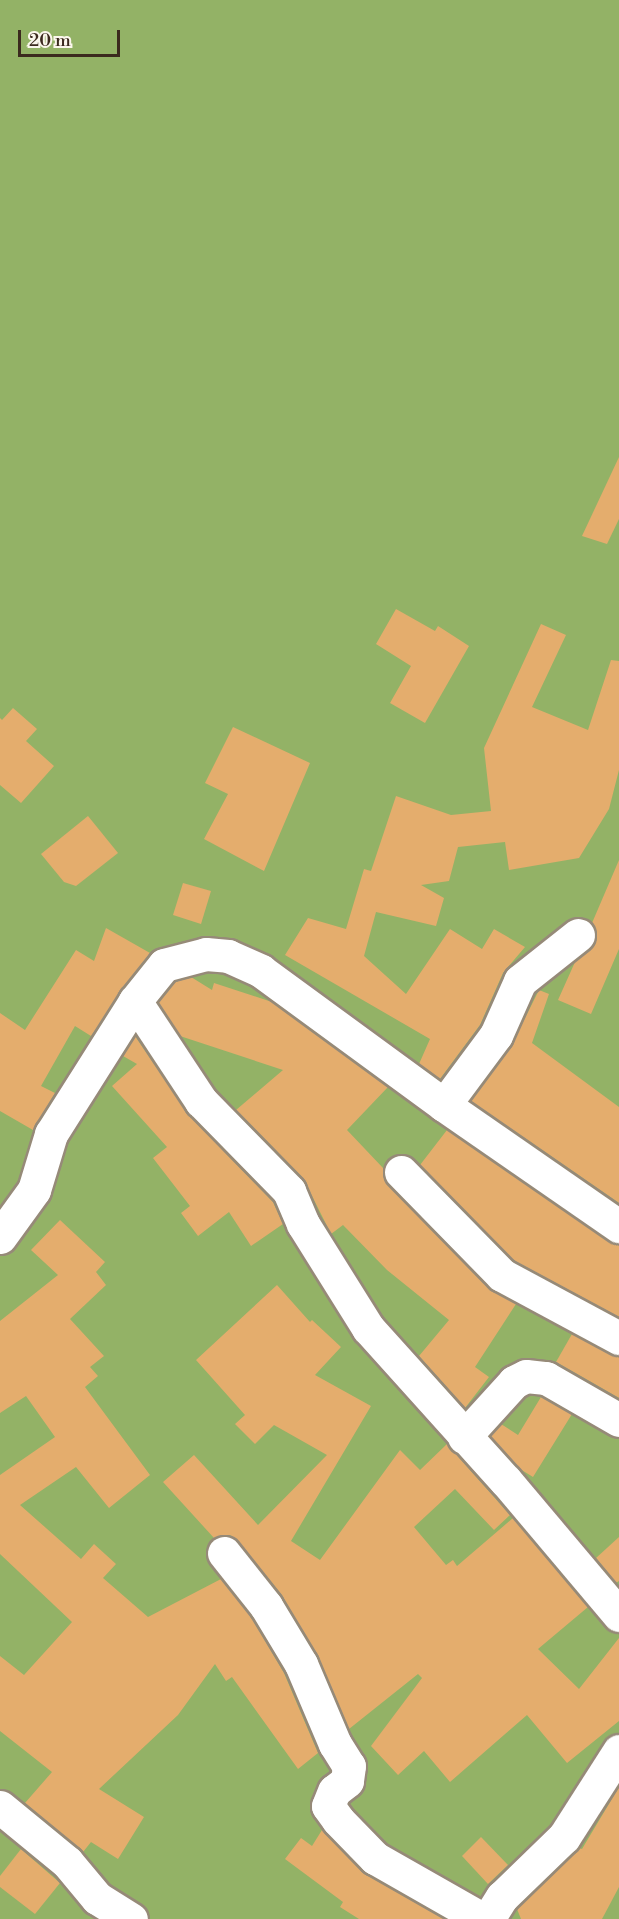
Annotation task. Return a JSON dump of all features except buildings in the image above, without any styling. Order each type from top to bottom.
[{"type":"street","points":[[444,1105],[496,1035],[520,981],[578,935]]},
{"type":"street","points":[[0,1238],[34,1190],[51,1134],[135,1001],[164,965],[196,955],[228,956],[261,971],[444,1105],[619,1226]]},
{"type":"street","points":[[135,1001],[201,1101],[289,1191],[303,1224],[368,1328],[619,1615]]},
{"type":"street","points":[[400,1172],[502,1275],[619,1338]]},
{"type":"street","points":[[464,1437],[514,1382],[526,1376],[546,1378],[619,1420]]},
{"type":"street","points":[[224,1552],[266,1606],[301,1664],[335,1744],[348,1766],[347,1781],[334,1791],[328,1806],[338,1820],[375,1858],[482,1919]]},
{"type":"street","points":[[488,1919],[502,1897],[564,1837],[619,1751]]},
{"type":"street","points":[[0,1807],[59,1854],[97,1898],[131,1919]]},
{"type":"green space","points":[[0,0],[619,0],[619,1919],[0,1919]]}]
